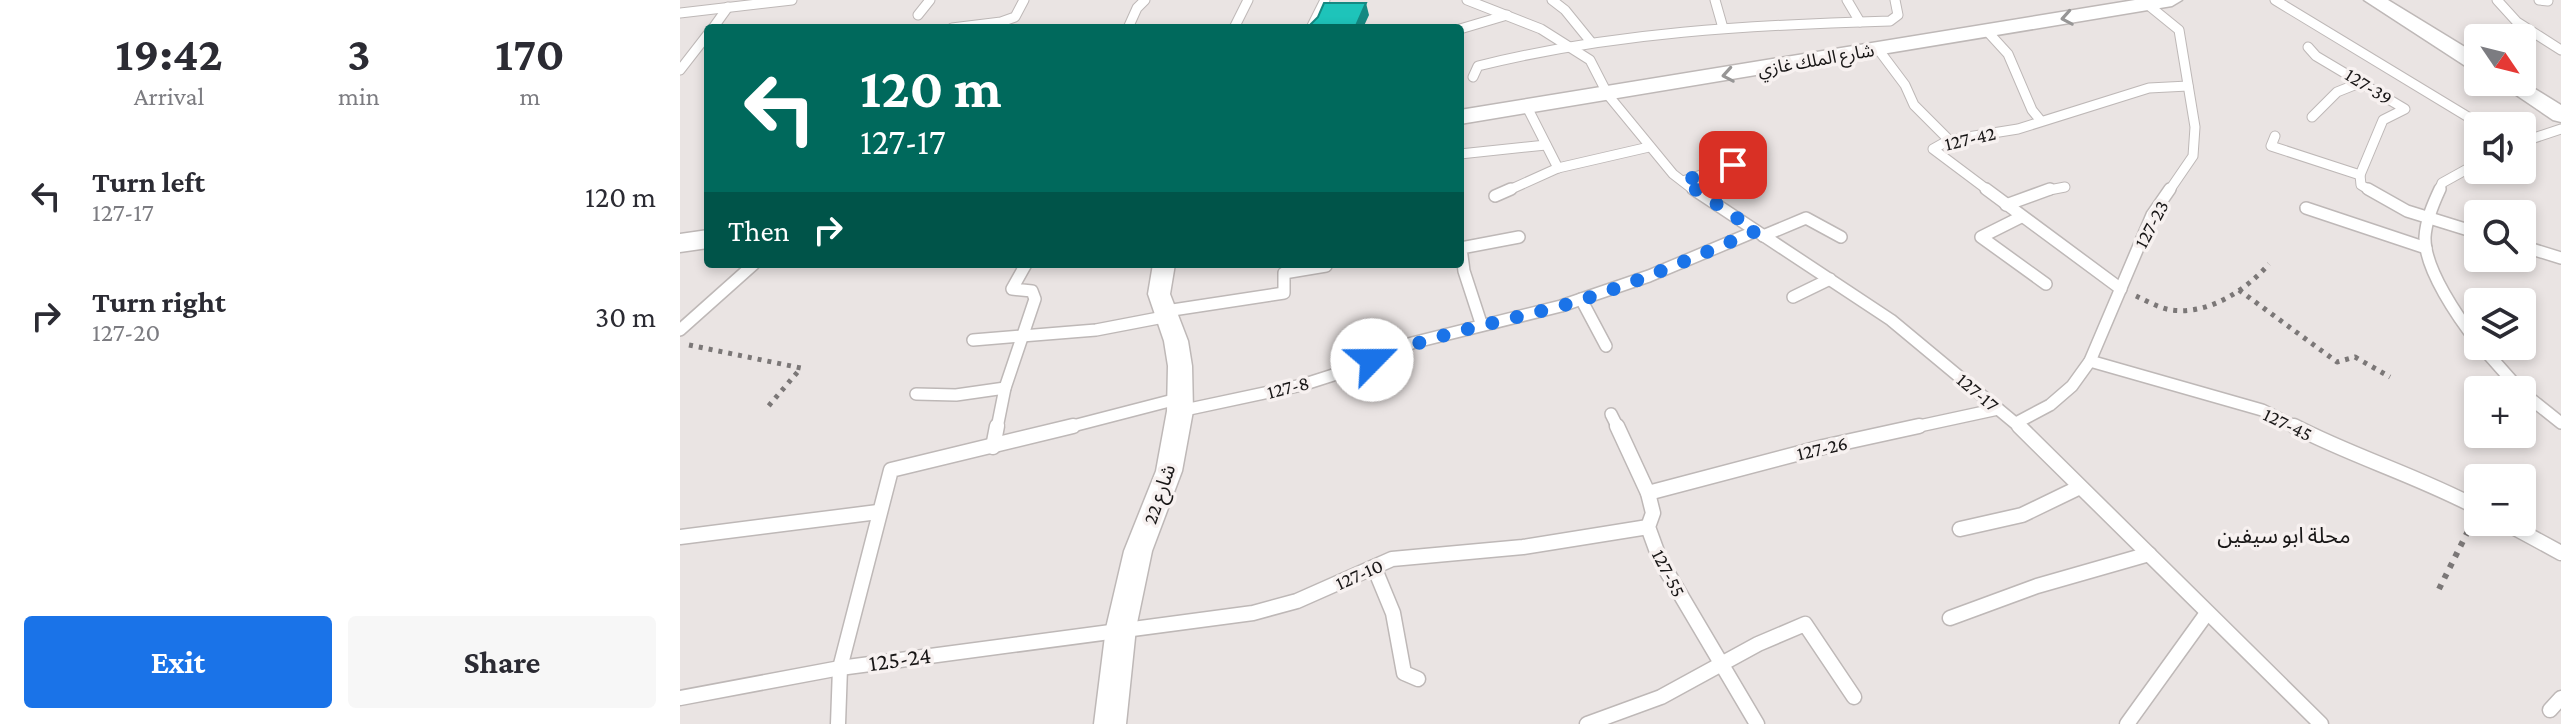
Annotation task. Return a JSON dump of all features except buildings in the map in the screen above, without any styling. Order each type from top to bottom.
[{"type":"street","name":"شارع الملك غازي","points":[[1464,116],[2172,0]]},
{"type":"street","points":[[2374,0],[2464,55]]},
{"type":"street","points":[[2530,96],[2561,115]]},
{"type":"street","points":[[680,243],[704,240]]},
{"type":"street","name":"شارع 22","points":[[1110,724],[1121,628],[1138,551],[1169,471],[1181,405],[1180,366],[1168,313],[1159,294],[1163,268]]},
{"type":"lane","points":[[680,13],[723,5],[792,0]]},
{"type":"lane","points":[[918,15],[930,0]]},
{"type":"lane","points":[[985,24],[1015,17],[1024,0]]},
{"type":"lane","points":[[1130,24],[1137,8],[1145,0]]},
{"type":"lane","points":[[1236,24],[1248,0]]},
{"type":"lane","points":[[1313,24],[1325,0]]},
{"type":"lane","name":"127-17","points":[[1467,0],[1541,29],[1590,60],[1608,95],[1649,147],[1683,181],[1891,320],[2016,423],[2321,724]]},
{"type":"lane","points":[[1552,0],[1565,10],[1591,42]]},
{"type":"lane","points":[[1715,0],[1723,28]]},
{"type":"lane","points":[[1847,0],[1860,22]]},
{"type":"lane","points":[[1473,77],[1478,66],[1566,45],[1723,28],[1896,19],[1895,0]]},
{"type":"lane","points":[[2275,0],[2464,114]]},
{"type":"lane","points":[[2497,0],[2517,22],[2561,50]]},
{"type":"lane","points":[[2539,0],[2548,1]]},
{"type":"lane","name":"127-23","points":[[2016,423],[2050,405],[2072,386],[2090,361],[2152,215],[2193,156],[2195,127],[2179,30],[2147,4]]},
{"type":"lane","points":[[715,24],[723,5]]},
{"type":"lane","points":[[1464,28],[1508,15]]},
{"type":"lane","points":[[1987,31],[2008,54],[2032,110],[2041,121]]},
{"type":"lane","points":[[680,70],[704,40]]},
{"type":"lane","name":"127-39","points":[[2308,47],[2316,56],[2405,109],[2383,120],[2360,175]]},
{"type":"lane","points":[[1878,49],[1905,85],[1914,105],[1949,140]]},
{"type":"lane","points":[[695,52],[704,52]]},
{"type":"lane","points":[[2312,117],[2337,92],[2362,82]]},
{"type":"lane","name":"127-42","points":[[2120,290],[1933,149],[1949,140],[2018,129],[2149,88],[2188,86]]},
{"type":"lane","points":[[1527,107],[1558,168]]},
{"type":"lane","points":[[2536,137],[2561,129]]},
{"type":"lane","points":[[2275,136],[2271,146],[2360,175],[2361,185],[2407,211],[2464,229]]},
{"type":"lane","points":[[1464,154],[1546,145]]},
{"type":"lane","points":[[1495,196],[1558,168],[1649,147]]},
{"type":"lane","points":[[1683,181],[1758,156]]},
{"type":"lane","points":[[2464,171],[2442,183],[2429,218],[2426,248],[2464,326]]},
{"type":"lane","points":[[2006,205],[2052,188],[2065,187]]},
{"type":"lane","points":[[2306,208],[2426,248]]},
{"type":"lane","points":[[2021,217],[1981,237],[2046,284]]},
{"type":"lane","name":"127-8","points":[[878,512],[891,470],[1181,405],[1302,385],[1352,369],[1412,343],[1581,299],[1806,218],[1841,237]]},
{"type":"lane","points":[[1464,247],[1519,237]]},
{"type":"lane","points":[[2536,250],[2561,258]]},
{"type":"lane","points":[[680,330],[750,268]]},
{"type":"lane","points":[[993,447],[1005,388],[1035,299],[1032,291],[1012,289],[1023,268]]},
{"type":"lane","points":[[973,340],[1126,327],[1168,313],[1284,293],[1284,273],[1314,268]]},
{"type":"lane","points":[[1464,268],[1481,323]]},
{"type":"lane","points":[[1793,297],[1830,279]]},
{"type":"lane","points":[[1581,299],[1606,346]]},
{"type":"lane","points":[[2494,360],[2508,376]]},
{"type":"lane","name":"127-45","points":[[2090,361],[2262,410],[2343,451],[2433,484],[2464,501]]},
{"type":"lane","points":[[916,394],[956,395],[1005,388]]},
{"type":"lane","points":[[2536,403],[2561,423]]},
{"type":"lane","name":"127-26","points":[[1648,493],[1823,447],[1998,409]]},
{"type":"lane","name":"127-55","points":[[1611,414],[1648,493],[1653,513],[1648,527],[1660,560],[1757,724]]},
{"type":"lane","points":[[1960,529],[2006,522],[2047,508],[2080,487]]},
{"type":"lane","points":[[680,537],[878,512],[840,668],[838,724]]},
{"type":"lane","name":"127-10","points":[[1121,628],[1253,613],[1297,601],[1392,559],[1523,547],[1648,527]]},
{"type":"lane","points":[[2530,536],[2561,553]]},
{"type":"lane","points":[[1950,618],[2037,586],[2149,554]]},
{"type":"lane","points":[[1374,567],[1393,613],[1404,673],[1418,679]]},
{"type":"lane","points":[[2131,723],[2207,613]]},
{"type":"lane","points":[[1587,724],[1645,704],[1684,686],[1746,648],[1805,624],[1854,697]]},
{"type":"lane","name":"125-24","points":[[680,698],[840,668],[1121,628]]},
{"type":"path","points":[[2120,290],[2171,310],[2210,306],[2256,281],[2269,264]]},
{"type":"path","points":[[2239,290],[2337,362],[2355,357],[2390,377]]},
{"type":"path","points":[[680,343],[801,368],[766,409]]},
{"type":"path","points":[[2439,589],[2466,536]]},
{"type":"district","name":"محلة ابو سيفين","points":[[2284,535]]},
{"type":"route","points":[[1372,360],[1412,343],[1481,323],[1561,306],[1649,276],[1756,231],[1683,181],[1733,165]]}]
